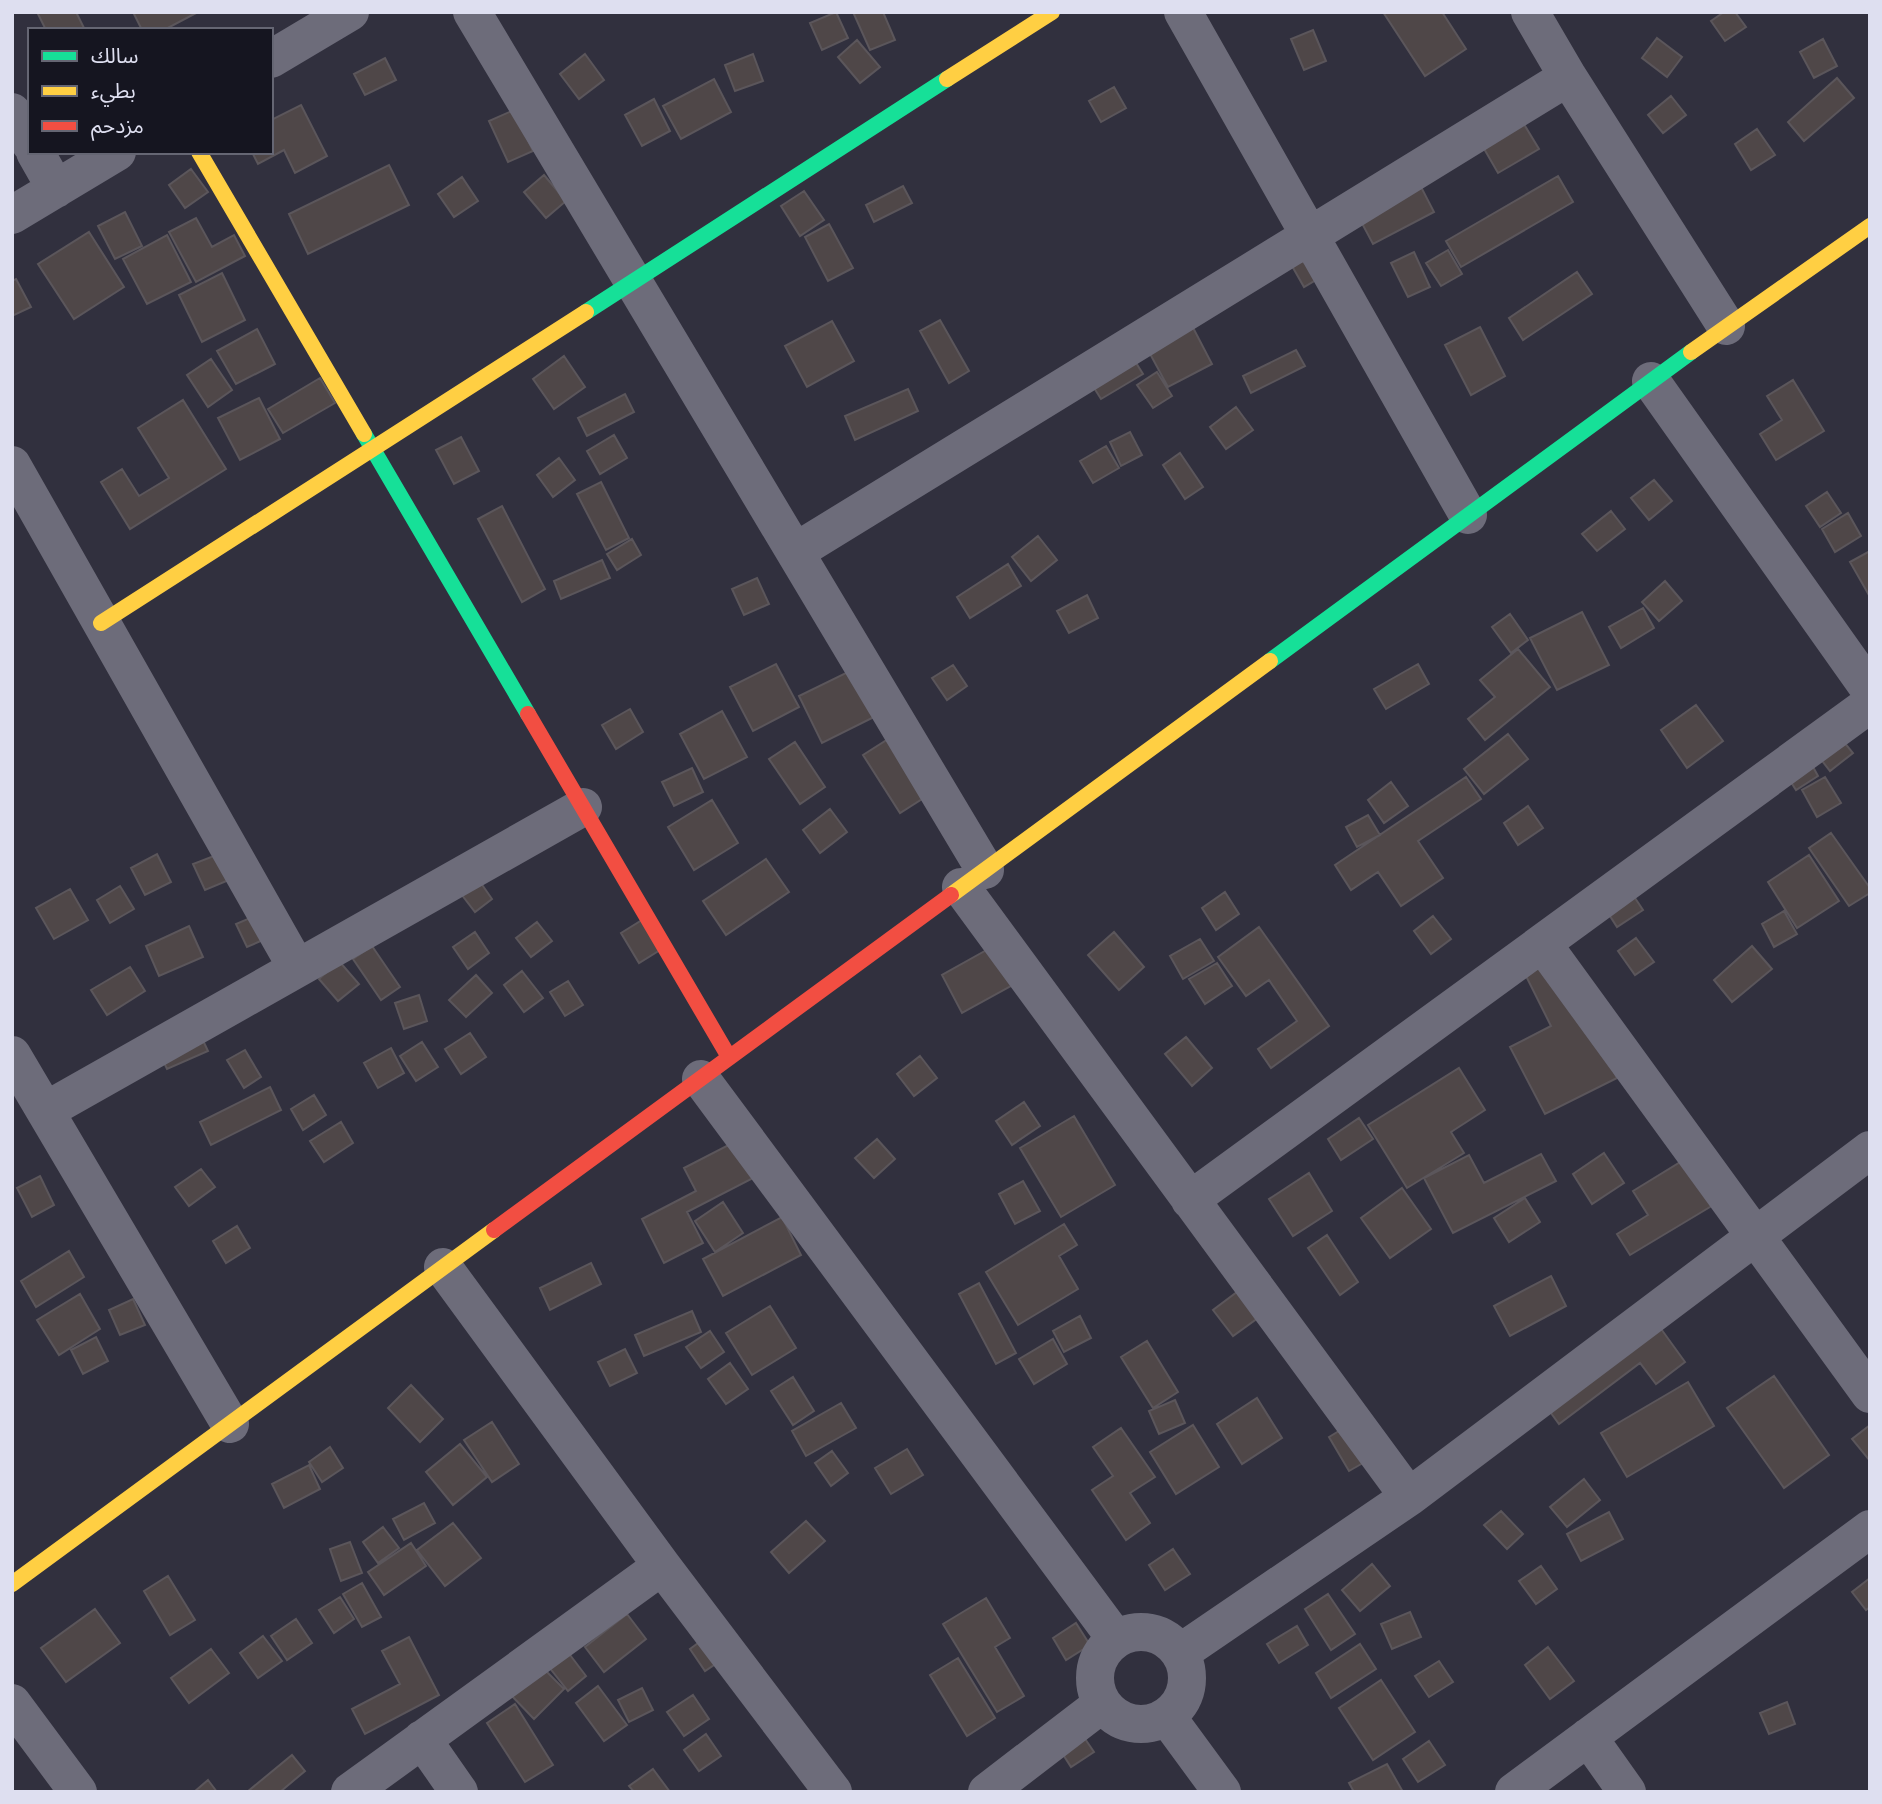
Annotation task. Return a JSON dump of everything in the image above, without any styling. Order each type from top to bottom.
[{"type":"street","points":[[273,58],[350,12]]},
{"type":"street","points":[[472,12],[795,552],[973,879],[1190,1200],[1409,1497]]},
{"type":"street","points":[[101,623],[1052,12]]},
{"type":"street","points":[[1183,12],[1468,514]]},
{"type":"street","points":[[1530,12],[1568,77],[1726,326]]},
{"type":"street","points":[[795,552],[1568,77]]},
{"type":"street","points":[[12,112],[28,140]]},
{"type":"street","points":[[36,154],[56,189]]},
{"type":"street","points":[[12,215],[114,154]]},
{"type":"street","points":[[199,154],[583,807],[715,1068],[1116,1639]]},
{"type":"street","points":[[12,1584],[1468,514],[1726,326],[1870,226]]},
{"type":"street","points":[[1651,381],[1870,690]]},
{"type":"street","points":[[12,465],[297,968]]},
{"type":"street","points":[[1190,1200],[1870,704]]},
{"type":"street","points":[[45,1111],[583,807]]},
{"type":"street","points":[[1542,943],[1870,1394]]},
{"type":"street","points":[[12,1055],[230,1424]]},
{"type":"street","points":[[1180,1653],[1409,1497],[1870,1150]]},
{"type":"street","points":[[443,1267],[662,1566],[833,1792]]},
{"type":"street","points":[[1514,1792],[1870,1529]]},
{"type":"street","points":[[350,1792],[662,1566]]},
{"type":"street","points":[[1133,1633],[1150,1633],[1167,1640],[1180,1653],[1186,1670],[1187,1688],[1180,1704],[1167,1717],[1150,1724],[1132,1724],[1115,1717],[1102,1704],[1096,1687],[1096,1669],[1103,1652],[1116,1639],[1133,1633]]},
{"type":"street","points":[[12,1703],[78,1792]]},
{"type":"street","points":[[987,1792],[1102,1704]]},
{"type":"street","points":[[1167,1717],[1222,1792]]},
{"type":"street","points":[[1588,1737],[1627,1792]]},
{"type":"street","points":[[422,1740],[459,1792]]},
{"type":"building","points":[[37,12],[76,12],[84,28],[45,28]]},
{"type":"building","points":[[133,12],[198,12],[168,28],[141,28]]},
{"type":"building","points":[[836,12],[848,38],[822,50],[810,23]]},
{"type":"building","points":[[853,12],[883,12],[895,40],[870,50]]},
{"type":"building","points":[[1383,12],[1442,12],[1466,49],[1425,76]]},
{"type":"building","points":[[1724,12],[1735,12],[1746,27],[1725,41],[1711,21]]},
{"type":"building","points":[[1313,30],[1326,61],[1304,70],[1291,39]]},
{"type":"building","points":[[1657,38],[1682,57],[1667,77],[1642,58]]},
{"type":"building","points":[[1823,39],[1837,66],[1814,78],[1800,52]]},
{"type":"building","points":[[857,40],[880,67],[860,83],[838,57]]},
{"type":"building","points":[[585,54],[604,80],[579,99],[560,74]]},
{"type":"building","points":[[753,54],[763,81],[735,91],[725,65]]},
{"type":"building","points":[[385,58],[396,80],[365,95],[354,74]]},
{"type":"building","points":[[1837,78],[1854,98],[1804,141],[1788,122]]},
{"type":"building","points":[[714,79],[731,112],[681,139],[663,106]]},
{"type":"building","points":[[1114,87],[1126,108],[1101,122],[1089,101]]},
{"type":"building","points":[[1671,96],[1686,115],[1663,133],[1648,115]]},
{"type":"building","points":[[654,99],[670,131],[642,146],[625,115]]},
{"type":"building","points":[[301,105],[327,156],[295,173],[284,150],[258,164],[253,154],[273,154],[273,119]]},
{"type":"building","points":[[514,110],[533,151],[508,162],[489,121]]},
{"type":"building","points":[[1519,116],[1539,149],[1498,173],[1479,140]]},
{"type":"building","points":[[1757,129],[1775,155],[1751,170],[1735,144]]},
{"type":"building","points":[[389,165],[409,205],[308,254],[289,214]]},
{"type":"building","points":[[191,169],[208,192],[185,208],[169,185]]},
{"type":"building","points":[[544,175],[566,201],[546,218],[524,192]]},
{"type":"building","points":[[1558,176],[1573,202],[1461,267],[1446,241]]},
{"type":"building","points":[[462,177],[478,201],[454,217],[438,194]]},
{"type":"building","points":[[1419,183],[1434,212],[1373,244],[1357,214]]},
{"type":"building","points":[[903,186],[912,203],[874,222],[866,205]]},
{"type":"building","points":[[804,191],[824,220],[800,236],[781,206]]},
{"type":"building","points":[[125,212],[142,246],[115,259],[98,226]]},
{"type":"building","points":[[196,218],[212,247],[234,235],[245,256],[196,282],[169,232]]},
{"type":"building","points":[[829,224],[853,268],[828,281],[805,237]]},
{"type":"building","points":[[89,232],[124,287],[74,319],[38,264]]},
{"type":"building","points":[[167,235],[191,282],[147,304],[123,259]]},
{"type":"building","points":[[1448,250],[1462,274],[1441,286],[1426,263]]},
{"type":"building","points":[[1284,252],[1326,274],[1304,287]]},
{"type":"building","points":[[1414,252],[1430,287],[1408,297],[1391,263]]},
{"type":"building","points":[[1577,272],[1592,294],[1523,340],[1509,318]]},
{"type":"building","points":[[222,273],[245,320],[202,342],[179,295]]},
{"type":"building","points":[[16,279],[31,307],[12,316],[12,281]]},
{"type":"building","points":[[1188,318],[1212,364],[1168,387],[1143,341]]},
{"type":"building","points":[[940,320],[969,371],[949,383],[920,331]]},
{"type":"building","points":[[832,321],[854,361],[807,387],[785,346]]},
{"type":"building","points":[[1480,327],[1505,376],[1471,395],[1445,345]]},
{"type":"building","points":[[257,329],[275,364],[236,384],[217,351]]},
{"type":"building","points":[[1128,350],[1143,374],[1101,399],[1086,375]]},
{"type":"building","points":[[1296,350],[1305,366],[1251,393],[1243,376]]},
{"type":"building","points":[[564,356],[585,387],[554,409],[533,379]]},
{"type":"building","points":[[211,359],[232,390],[208,407],[187,375]]},
{"type":"building","points":[[1157,372],[1172,396],[1153,408],[1137,385]]},
{"type":"building","points":[[320,378],[335,403],[283,433],[268,409]]},
{"type":"building","points":[[1793,380],[1824,431],[1776,460],[1760,434],[1782,420],[1767,396]]},
{"type":"building","points":[[908,389],[918,411],[855,440],[845,416]]},
{"type":"building","points":[[625,394],[634,412],[587,436],[578,418]]},
{"type":"building","points":[[259,398],[280,439],[240,460],[218,418]]},
{"type":"building","points":[[183,400],[226,469],[130,529],[101,482],[122,469],[139,496],[169,478],[138,428]]},
{"type":"building","points":[[1236,407],[1253,430],[1226,449],[1210,427]]},
{"type":"building","points":[[1130,432],[1142,455],[1121,466],[1110,442]]},
{"type":"building","points":[[614,435],[627,458],[600,474],[587,451]]},
{"type":"building","points":[[461,437],[479,471],[454,484],[436,450]]},
{"type":"building","points":[[1106,446],[1119,468],[1093,483],[1080,461]]},
{"type":"building","points":[[1180,453],[1203,487],[1185,499],[1163,465]]},
{"type":"building","points":[[559,458],[575,480],[553,497],[537,475]]},
{"type":"building","points":[[1654,480],[1672,501],[1649,520],[1631,498]]},
{"type":"building","points":[[601,482],[629,538],[606,550],[577,494]]},
{"type":"building","points":[[1827,492],[1841,513],[1820,527],[1806,506]]},
{"type":"building","points":[[502,506],[545,589],[522,602],[478,519]]},
{"type":"building","points":[[1611,511],[1625,529],[1597,551],[1582,534]]},
{"type":"building","points":[[1848,513],[1861,536],[1835,552],[1822,529]]},
{"type":"building","points":[[1038,536],[1057,560],[1031,581],[1012,557]]},
{"type":"building","points":[[632,539],[641,555],[617,570],[607,554]]},
{"type":"building","points":[[1870,551],[1870,597],[1850,562]]},
{"type":"building","points":[[602,560],[610,578],[561,599],[554,581]]},
{"type":"building","points":[[1008,564],[1021,586],[970,618],[957,597]]},
{"type":"building","points":[[757,578],[769,604],[744,615],[732,589]]},
{"type":"building","points":[[1665,581],[1682,601],[1659,621],[1642,602]]},
{"type":"building","points":[[1087,595],[1098,618],[1069,633],[1057,611]]},
{"type":"building","points":[[1643,608],[1654,628],[1621,648],[1609,627]]},
{"type":"building","points":[[1582,612],[1609,665],[1557,690],[1530,638]]},
{"type":"building","points":[[1510,614],[1528,640],[1511,653],[1492,627]]},
{"type":"building","points":[[1518,649],[1550,687],[1485,740],[1468,719],[1495,697],[1480,680]]},
{"type":"building","points":[[776,664],[799,707],[753,731],[730,687]]},
{"type":"building","points":[[1418,664],[1429,684],[1386,709],[1374,689]]},
{"type":"building","points":[[953,665],[967,686],[947,700],[932,678]]},
{"type":"building","points":[[852,670],[874,717],[822,743],[799,696]]},
{"type":"building","points":[[1696,705],[1723,741],[1687,768],[1661,730]]},
{"type":"building","points":[[630,709],[643,732],[616,749],[602,725]]},
{"type":"building","points":[[722,711],[747,757],[704,779],[680,734]]},
{"type":"building","points":[[1834,730],[1853,753],[1830,771],[1812,748]]},
{"type":"building","points":[[1508,734],[1528,759],[1484,794],[1464,769]]},
{"type":"building","points":[[893,736],[930,794],[900,813],[863,755]]},
{"type":"building","points":[[795,742],[825,787],[800,804],[769,759]]},
{"type":"building","points":[[1807,756],[1818,776],[1796,790],[1784,771]]},
{"type":"building","points":[[692,768],[703,792],[674,806],[662,782]]},
{"type":"building","points":[[1466,777],[1481,799],[1418,841],[1443,878],[1401,906],[1378,872],[1351,890],[1335,865]]},
{"type":"building","points":[[1825,777],[1841,803],[1817,817],[1802,790]]},
{"type":"building","points":[[1391,782],[1408,806],[1384,823],[1368,800]]},
{"type":"building","points":[[712,800],[738,843],[694,870],[668,827]]},
{"type":"building","points":[[1528,806],[1543,828],[1518,845],[1504,823]]},
{"type":"building","points":[[830,809],[847,832],[820,853],[803,830]]},
{"type":"building","points":[[1368,815],[1380,835],[1357,847],[1346,827]]},
{"type":"building","points":[[1831,833],[1870,888],[1870,893],[1849,906],[1809,848]]},
{"type":"building","points":[[157,854],[171,882],[145,895],[131,868]]},
{"type":"building","points":[[219,854],[229,880],[205,890],[193,864]]},
{"type":"building","points":[[1809,855],[1839,901],[1797,928],[1768,882]]},
{"type":"building","points":[[766,859],[789,892],[726,935],[703,901]]},
{"type":"building","points":[[476,876],[492,899],[475,912],[458,890]]},
{"type":"building","points":[[120,886],[134,909],[110,923],[97,900]]},
{"type":"building","points":[[1627,886],[1643,910],[1617,927],[1601,902]]},
{"type":"building","points":[[70,889],[88,920],[54,939],[36,908]]},
{"type":"building","points":[[1225,892],[1239,914],[1216,930],[1202,908]]},
{"type":"building","points":[[276,907],[286,930],[247,947],[236,924]]},
{"type":"building","points":[[1784,911],[1797,934],[1774,947],[1762,924]]},
{"type":"building","points":[[1433,916],[1451,939],[1431,954],[1414,931]]},
{"type":"building","points":[[647,917],[665,947],[639,963],[621,933]]},
{"type":"building","points":[[537,922],[552,941],[531,957],[516,938]]},
{"type":"building","points":[[189,926],[203,957],[159,976],[146,946]]},
{"type":"building","points":[[1259,927],[1329,1026],[1271,1068],[1258,1049],[1297,1021],[1269,980],[1246,996],[1218,957]]},
{"type":"building","points":[[475,932],[489,953],[468,969],[453,947]]},
{"type":"building","points":[[1114,932],[1144,967],[1119,990],[1088,955]]},
{"type":"building","points":[[1008,938],[1029,976],[962,1013],[942,975]]},
{"type":"building","points":[[1636,938],[1654,962],[1635,975],[1618,951]]},
{"type":"building","points":[[1200,939],[1214,961],[1183,979],[1170,956]]},
{"type":"building","points":[[372,946],[400,987],[381,1000],[353,959]]},
{"type":"building","points":[[1550,946],[1617,1078],[1545,1114],[1510,1047],[1551,1026],[1519,962]]},
{"type":"building","points":[[1752,946],[1772,969],[1732,1002],[1714,980]]},
{"type":"building","points":[[339,961],[359,984],[338,1001],[319,979]]},
{"type":"building","points":[[1217,963],[1232,986],[1205,1004],[1189,979]]},
{"type":"building","points":[[130,967],[145,991],[107,1015],[91,990]]},
{"type":"building","points":[[522,971],[543,998],[524,1012],[504,985]]},
{"type":"building","points":[[476,975],[492,993],[466,1017],[449,1000]]},
{"type":"building","points":[[568,981],[583,1005],[565,1016],[550,992]]},
{"type":"building","points":[[419,995],[427,1021],[404,1029],[395,1003]]},
{"type":"building","points":[[199,1032],[208,1051],[167,1069],[158,1050]]},
{"type":"building","points":[[470,1033],[486,1057],[461,1074],[445,1049]]},
{"type":"building","points":[[1186,1037],[1212,1068],[1192,1086],[1165,1054]]},
{"type":"building","points":[[422,1042],[438,1067],[416,1081],[400,1056]]},
{"type":"building","points":[[391,1048],[404,1073],[378,1088],[364,1063]]},
{"type":"building","points":[[245,1050],[261,1077],[244,1088],[227,1060]]},
{"type":"building","points":[[920,1056],[937,1078],[914,1096],[897,1074]]},
{"type":"building","points":[[1459,1068],[1485,1110],[1451,1132],[1464,1153],[1407,1188],[1368,1125]]},
{"type":"building","points":[[270,1087],[281,1110],[211,1145],[200,1122]]},
{"type":"building","points":[[314,1095],[326,1115],[303,1130],[291,1109]]},
{"type":"building","points":[[1024,1102],[1040,1126],[1012,1145],[996,1121]]},
{"type":"building","points":[[1074,1116],[1115,1185],[1061,1217],[1020,1148]]},
{"type":"building","points":[[1359,1118],[1373,1139],[1341,1160],[1328,1139]]},
{"type":"building","points":[[341,1122],[353,1143],[324,1162],[310,1141]]},
{"type":"building","points":[[744,1137],[763,1173],[687,1212],[703,1243],[664,1263],[642,1219],[696,1191],[684,1168]]},
{"type":"building","points":[[877,1139],[895,1159],[874,1178],[855,1158]]},
{"type":"building","points":[[1604,1153],[1624,1183],[1592,1204],[1573,1174]]},
{"type":"building","points":[[1541,1154],[1556,1181],[1453,1233],[1424,1178],[1469,1155],[1484,1183]]},
{"type":"building","points":[[1687,1158],[1715,1204],[1630,1255],[1617,1234],[1648,1215],[1633,1191]]},
{"type":"building","points":[[201,1169],[215,1187],[189,1206],[175,1187]]},
{"type":"building","points":[[1309,1173],[1332,1211],[1293,1236],[1269,1199]]},
{"type":"building","points":[[40,1176],[54,1205],[32,1217],[17,1188]]},
{"type":"building","points":[[1023,1181],[1040,1211],[1015,1224],[999,1194]]},
{"type":"building","points":[[1402,1188],[1431,1229],[1390,1258],[1361,1218]]},
{"type":"building","points":[[1525,1198],[1540,1222],[1509,1242],[1494,1218]]},
{"type":"building","points":[[723,1202],[743,1233],[715,1252],[695,1221]]},
{"type":"building","points":[[782,1217],[801,1255],[723,1296],[703,1259]]},
{"type":"building","points":[[1064,1224],[1077,1245],[1059,1256],[1078,1289],[1018,1325],[986,1272]]},
{"type":"building","points":[[237,1226],[250,1248],[226,1263],[213,1241]]},
{"type":"building","points":[[1327,1235],[1358,1282],[1340,1295],[1308,1248]]},
{"type":"building","points":[[69,1251],[84,1277],[36,1307],[21,1281]]},
{"type":"building","points":[[591,1263],[601,1284],[550,1310],[540,1288]]},
{"type":"building","points":[[1551,1276],[1566,1306],[1510,1336],[1494,1306]]},
{"type":"building","points":[[979,1283],[1016,1353],[996,1364],[959,1294]]},
{"type":"building","points":[[1249,1283],[1269,1310],[1233,1336],[1213,1310]]},
{"type":"building","points":[[80,1294],[100,1329],[59,1355],[37,1320]]},
{"type":"building","points":[[133,1299],[145,1325],[120,1335],[109,1310]]},
{"type":"building","points":[[770,1306],[796,1348],[752,1375],[726,1333]]},
{"type":"building","points":[[692,1311],[701,1332],[644,1356],[635,1335]]},
{"type":"building","points":[[1651,1315],[1685,1362],[1656,1384],[1640,1363],[1559,1424],[1540,1398]]},
{"type":"building","points":[[1080,1316],[1091,1338],[1064,1352],[1053,1331]]},
{"type":"building","points":[[710,1331],[724,1352],[701,1368],[686,1347]]},
{"type":"building","points":[[96,1337],[108,1361],[83,1374],[71,1350]]},
{"type":"building","points":[[1053,1339],[1067,1364],[1034,1384],[1019,1359]]},
{"type":"building","points":[[1147,1341],[1178,1392],[1153,1408],[1121,1357]]},
{"type":"building","points":[[625,1349],[637,1373],[610,1386],[598,1362]]},
{"type":"building","points":[[730,1363],[748,1389],[726,1404],[708,1379]]},
{"type":"building","points":[[1774,1376],[1829,1455],[1784,1488],[1727,1408]]},
{"type":"building","points":[[793,1377],[814,1411],[793,1425],[771,1391]]},
{"type":"building","points":[[1688,1382],[1714,1426],[1627,1477],[1601,1433]]},
{"type":"building","points":[[411,1385],[443,1419],[420,1442],[388,1408]]},
{"type":"building","points":[[1257,1398],[1282,1438],[1242,1464],[1217,1424]]},
{"type":"building","points":[[1175,1400],[1185,1423],[1159,1434],[1149,1411]]},
{"type":"building","points":[[841,1403],[856,1428],[806,1456],[792,1431]]},
{"type":"building","points":[[1364,1416],[1384,1451],[1349,1471],[1329,1437]]},
{"type":"building","points":[[492,1422],[519,1464],[492,1482],[464,1440]]},
{"type":"building","points":[[1193,1425],[1219,1467],[1176,1494],[1150,1452]]},
{"type":"building","points":[[1870,1425],[1870,1461],[1852,1439]]},
{"type":"building","points":[[1121,1428],[1155,1477],[1130,1493],[1150,1523],[1126,1540],[1092,1490],[1113,1476],[1093,1447]]},
{"type":"building","points":[[460,1444],[487,1477],[453,1505],[426,1472]]},
{"type":"building","points":[[330,1447],[343,1468],[322,1482],[309,1462]]},
{"type":"building","points":[[907,1449],[923,1475],[891,1494],[875,1468]]},
{"type":"building","points":[[832,1451],[848,1473],[831,1486],[815,1463]]},
{"type":"building","points":[[309,1465],[320,1489],[284,1508],[272,1484]]},
{"type":"building","points":[[1584,1479],[1600,1500],[1567,1527],[1550,1507]]},
{"type":"building","points":[[424,1503],[435,1523],[404,1540],[393,1519]]},
{"type":"building","points":[[1501,1511],[1523,1534],[1507,1549],[1484,1525]]},
{"type":"building","points":[[1609,1512],[1623,1539],[1581,1561],[1567,1534]]},
{"type":"building","points":[[806,1521],[825,1541],[789,1573],[771,1552]]},
{"type":"building","points":[[453,1523],[481,1558],[445,1586],[417,1550]]},
{"type":"building","points":[[383,1527],[399,1548],[378,1563],[363,1542]]},
{"type":"building","points":[[350,1542],[362,1573],[341,1581],[330,1549]]},
{"type":"building","points":[[411,1543],[426,1566],[384,1595],[368,1572]]},
{"type":"building","points":[[1173,1549],[1190,1574],[1165,1590],[1149,1565]]},
{"type":"building","points":[[1372,1564],[1390,1586],[1360,1611],[1342,1590]]},
{"type":"building","points":[[1541,1566],[1557,1589],[1536,1604],[1519,1581]]},
{"type":"building","points":[[168,1576],[195,1620],[170,1635],[144,1591]]},
{"type":"building","points":[[1870,1578],[1870,1607],[1866,1610],[1852,1592]]},
{"type":"building","points":[[362,1583],[381,1617],[362,1627],[343,1594]]},
{"type":"building","points":[[1328,1594],[1355,1634],[1331,1650],[1305,1609]]},
{"type":"building","points":[[340,1597],[354,1619],[334,1633],[319,1610]]},
{"type":"building","points":[[986,1598],[1010,1638],[995,1647],[1024,1696],[997,1712],[943,1624]]},
{"type":"building","points":[[95,1609],[120,1643],[66,1682],[41,1648]]},
{"type":"building","points":[[1410,1612],[1421,1637],[1392,1649],[1381,1624]]},
{"type":"building","points":[[627,1614],[646,1639],[604,1672],[585,1647]]},
{"type":"building","points":[[296,1619],[312,1643],[287,1660],[271,1636]]},
{"type":"building","points":[[1076,1623],[1090,1645],[1066,1660],[1053,1638]]},
{"type":"building","points":[[1297,1626],[1308,1645],[1279,1663],[1267,1644]]},
{"type":"building","points":[[713,1632],[729,1655],[705,1671],[690,1649]]},
{"type":"building","points":[[263,1636],[282,1661],[258,1678],[240,1653]]},
{"type":"building","points":[[409,1637],[439,1695],[365,1734],[352,1709],[400,1684],[382,1651]]},
{"type":"building","points":[[1360,1644],[1376,1669],[1331,1698],[1316,1673]]},
{"type":"building","points":[[564,1647],[586,1676],[568,1691],[545,1662]]},
{"type":"building","points":[[1548,1647],[1574,1681],[1550,1699],[1525,1665]]},
{"type":"building","points":[[211,1649],[229,1673],[189,1703],[171,1678]]},
{"type":"building","points":[[958,1658],[995,1718],[967,1736],[930,1675]]},
{"type":"building","points":[[1439,1661],[1453,1682],[1429,1697],[1415,1676]]},
{"type":"building","points":[[539,1664],[564,1689],[534,1719],[509,1693]]},
{"type":"building","points":[[1381,1680],[1415,1732],[1373,1760],[1339,1708]]},
{"type":"building","points":[[598,1686],[627,1725],[604,1741],[576,1703]]},
{"type":"building","points":[[642,1688],[653,1710],[629,1722],[618,1700]]},
{"type":"building","points":[[693,1695],[709,1719],[684,1736],[667,1712]]},
{"type":"building","points":[[1787,1702],[1795,1724],[1769,1734],[1760,1713]]},
{"type":"building","points":[[515,1704],[553,1765],[525,1782],[487,1723]]},
{"type":"building","points":[[1079,1730],[1094,1752],[1071,1767],[1057,1745]]},
{"type":"building","points":[[706,1734],[721,1756],[699,1771],[684,1750]]},
{"type":"building","points":[[1429,1741],[1445,1765],[1418,1782],[1403,1759]]},
{"type":"building","points":[[292,1755],[305,1771],[280,1792],[247,1792]]},
{"type":"building","points":[[1387,1764],[1403,1792],[1354,1792],[1349,1783]]},
{"type":"building","points":[[653,1769],[670,1792],[634,1792],[629,1786]]},
{"type":"building","points":[[208,1780],[217,1792],[194,1792]]},
{"type":"traffic: fast","points":[[586,312],[947,79]]},
{"type":"traffic: fast","points":[[1270,661],[1691,352]]},
{"type":"traffic: fast","points":[[364,434],[528,714]]},
{"type":"traffic: slow","points":[[947,79],[1052,12]]},
{"type":"traffic: slow","points":[[200,154],[364,434]]},
{"type":"traffic: slow","points":[[1691,352],[1870,226]]},
{"type":"traffic: slow","points":[[101,623],[586,312]]},
{"type":"traffic: slow","points":[[951,895],[1270,661]]},
{"type":"traffic: slow","points":[[12,1584],[494,1230]]},
{"type":"traffic: jam","points":[[528,714],[729,1057]]},
{"type":"traffic: jam","points":[[494,1230],[951,895]]}]
